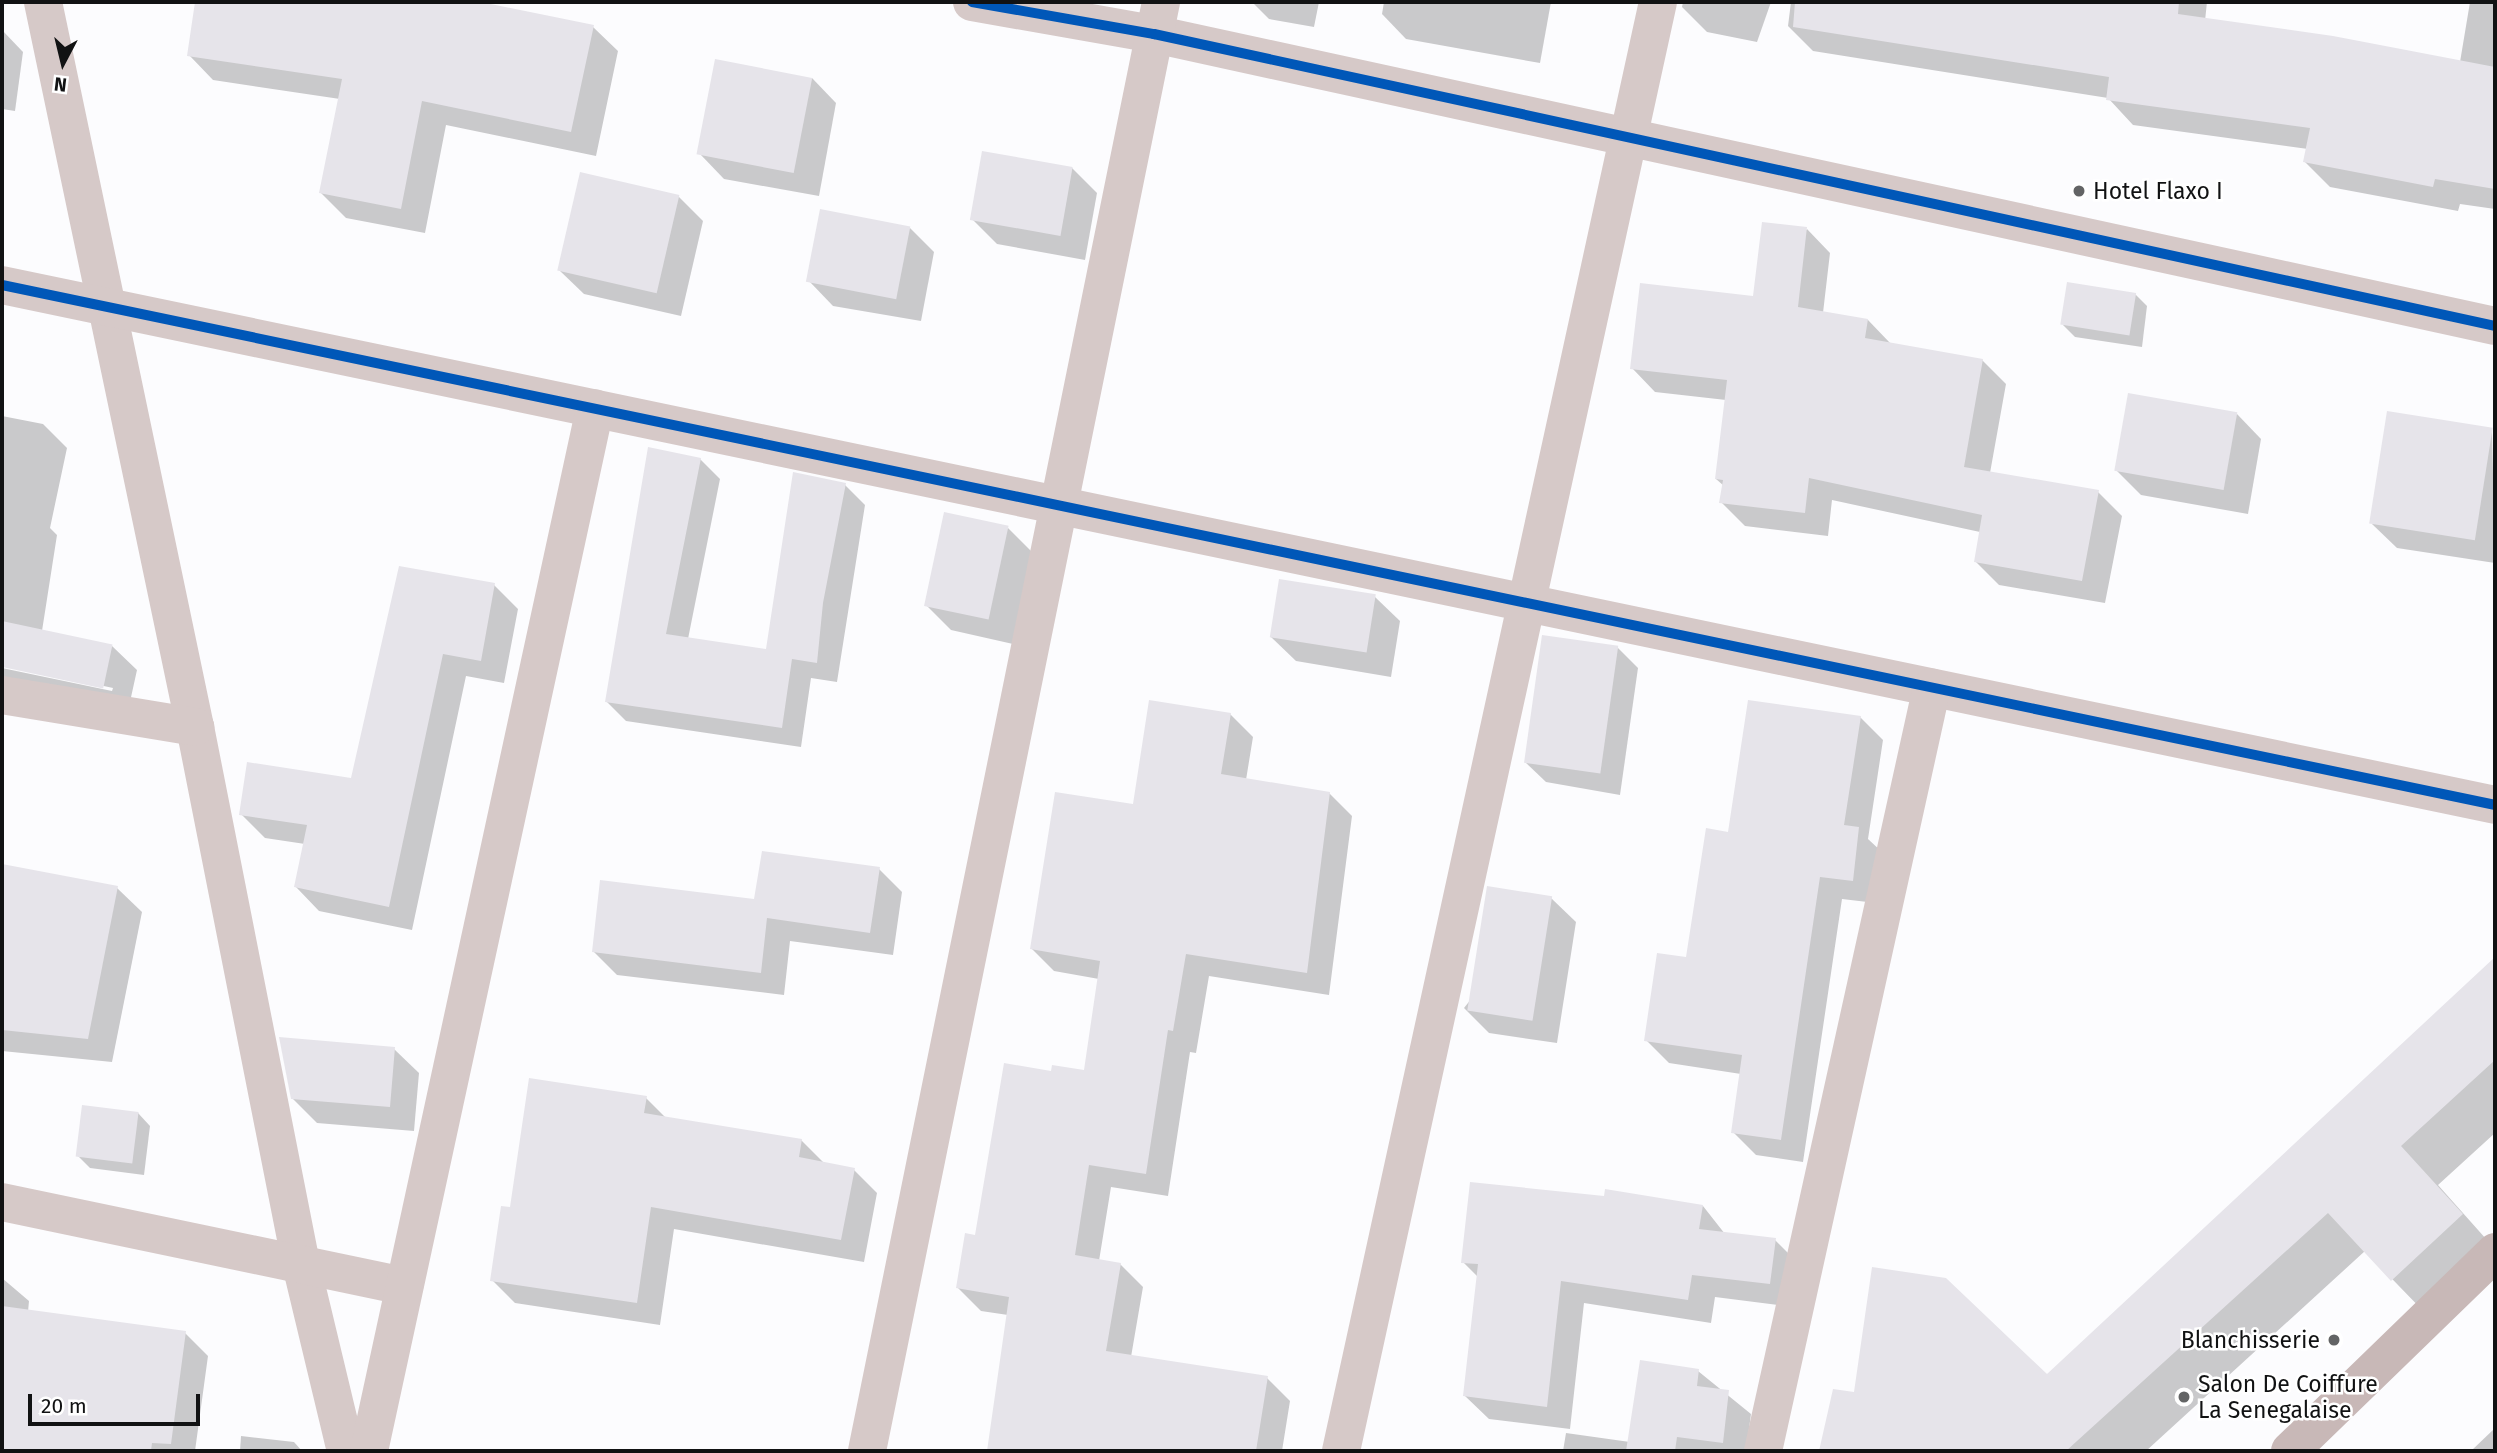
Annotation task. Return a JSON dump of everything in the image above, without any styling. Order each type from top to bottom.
[{"type":"main road","points":[[2290,1451],[2495,1252]]},
{"type":"street","points":[[43,2],[195,727],[301,1264],[346,1451]]},
{"type":"street","points":[[972,2],[1158,18],[1628,137],[2495,326]]},
{"type":"street","points":[[1341,1451],[1658,2]]},
{"type":"street","points":[[867,1451],[1158,18]]},
{"type":"street","points":[[2,285],[2495,805]]},
{"type":"street","points":[[369,1451],[594,408]]},
{"type":"street","points":[[1763,1451],[1932,687]]},
{"type":"street","points":[[2,695],[195,727]]},
{"type":"street","points":[[2,1202],[404,1286]]},
{"type":"building","points":[[195,2],[481,2],[594,25],[571,132],[422,101],[401,209],[319,193],[342,79],[187,56]]},
{"type":"building","points":[[1795,2],[2179,2],[2178,14],[2333,36],[2495,67],[2495,189],[2435,179],[2433,187],[2303,162],[2310,128],[2106,100],[2109,77],[1793,27]]},
{"type":"building","points":[[715,59],[812,78],[794,173],[696,154]]},
{"type":"building","points":[[982,151],[1073,167],[1060,236],[970,220]]},
{"type":"building","points":[[580,172],[679,195],[657,293],[557,270]]},
{"type":"building","points":[[820,209],[910,227],[896,299],[806,282]]},
{"type":"building","points":[[1762,222],[1807,227],[1798,307],[1868,319],[1865,338],[1983,359],[1964,467],[2099,490],[2082,581],[1974,562],[1982,515],[1809,478],[1805,513],[1719,503],[1723,480],[1715,479],[1727,380],[1630,369],[1640,283],[1753,296]]},
{"type":"building","points":[[2067,282],[2136,293],[2129,335],[2060,324]]},
{"type":"building","points":[[2128,393],[2237,412],[2224,490],[2114,471]]},
{"type":"building","points":[[2387,411],[2493,428],[2475,540],[2369,524]]},
{"type":"building","points":[[648,447],[701,458],[666,634],[766,649],[793,472],[846,483],[823,603],[817,663],[792,659],[782,728],[605,702]]},
{"type":"building","points":[[944,512],[1009,526],[989,620],[924,606]]},
{"type":"building","points":[[399,566],[495,583],[481,661],[443,654],[389,907],[294,887],[307,825],[239,815],[247,762],[351,778]]},
{"type":"building","points":[[1279,579],[1376,594],[1367,653],[1270,637]]},
{"type":"building","points":[[2,621],[113,644],[103,689],[2,667]]},
{"type":"building","points":[[1542,635],[1618,646],[1600,773],[1524,763]]},
{"type":"building","points":[[1149,700],[1231,713],[1221,774],[1330,792],[1307,973],[1186,954],[1173,1031],[1168,1030],[1146,1174],[1089,1165],[1075,1255],[1121,1263],[1106,1351],[1268,1376],[1256,1451],[987,1451],[1009,1297],[956,1288],[965,1233],[975,1235],[1004,1063],[1051,1071],[1052,1065],[1084,1070],[1100,961],[1030,949],[1055,792],[1133,804]]},
{"type":"building","points":[[1748,700],[1861,716],[1844,825],[1859,827],[1853,881],[1820,877],[1781,1140],[1731,1133],[1742,1055],[1644,1041],[1657,953],[1686,957],[1706,828],[1728,832]]},
{"type":"building","points":[[762,851],[880,867],[870,933],[767,918],[761,973],[592,952],[600,880],[754,899]]},
{"type":"building","points":[[2,864],[118,886],[88,1039],[2,1030]]},
{"type":"building","points":[[1487,886],[1552,896],[1532,1021],[1467,1010]]},
{"type":"building","points":[[2495,957],[2495,1060],[2401,1146],[2463,1214],[2391,1281],[2328,1213],[2066,1451],[1819,1451],[1833,1389],[1854,1392],[1872,1267],[1946,1278],[2047,1374]]},
{"type":"building","points":[[279,1037],[395,1047],[390,1107],[291,1099]]},
{"type":"building","points":[[529,1078],[647,1096],[644,1113],[802,1139],[799,1157],[855,1168],[841,1240],[651,1207],[637,1303],[490,1281],[501,1206],[510,1207]]},
{"type":"building","points":[[82,1105],[139,1112],[132,1164],[76,1157]]},
{"type":"building","points":[[1470,1182],[1604,1196],[1605,1189],[1703,1205],[1699,1229],[1776,1238],[1770,1284],[1692,1275],[1688,1300],[1561,1281],[1547,1407],[1463,1396],[1478,1264],[1461,1263]]},
{"type":"building","points":[[2,1306],[186,1331],[171,1444],[152,1443],[151,1451],[2,1451]]},
{"type":"building","points":[[1640,1360],[1699,1369],[1697,1386],[1729,1390],[1723,1443],[1677,1437],[1675,1451],[1626,1451]]},
{"type":"cycle path","points":[[972,2],[1154,34],[2495,326]]},
{"type":"cycle path","points":[[2,285],[2495,805]]},
{"type":"place","name":"Hotel Flaxo I","points":[[2079,191]]},
{"type":"place","name":"Blanchisserie","points":[[2334,1340]]},
{"type":"place","name":"Salon De Coiffure La Senegalaise","points":[[2184,1397]]}]
